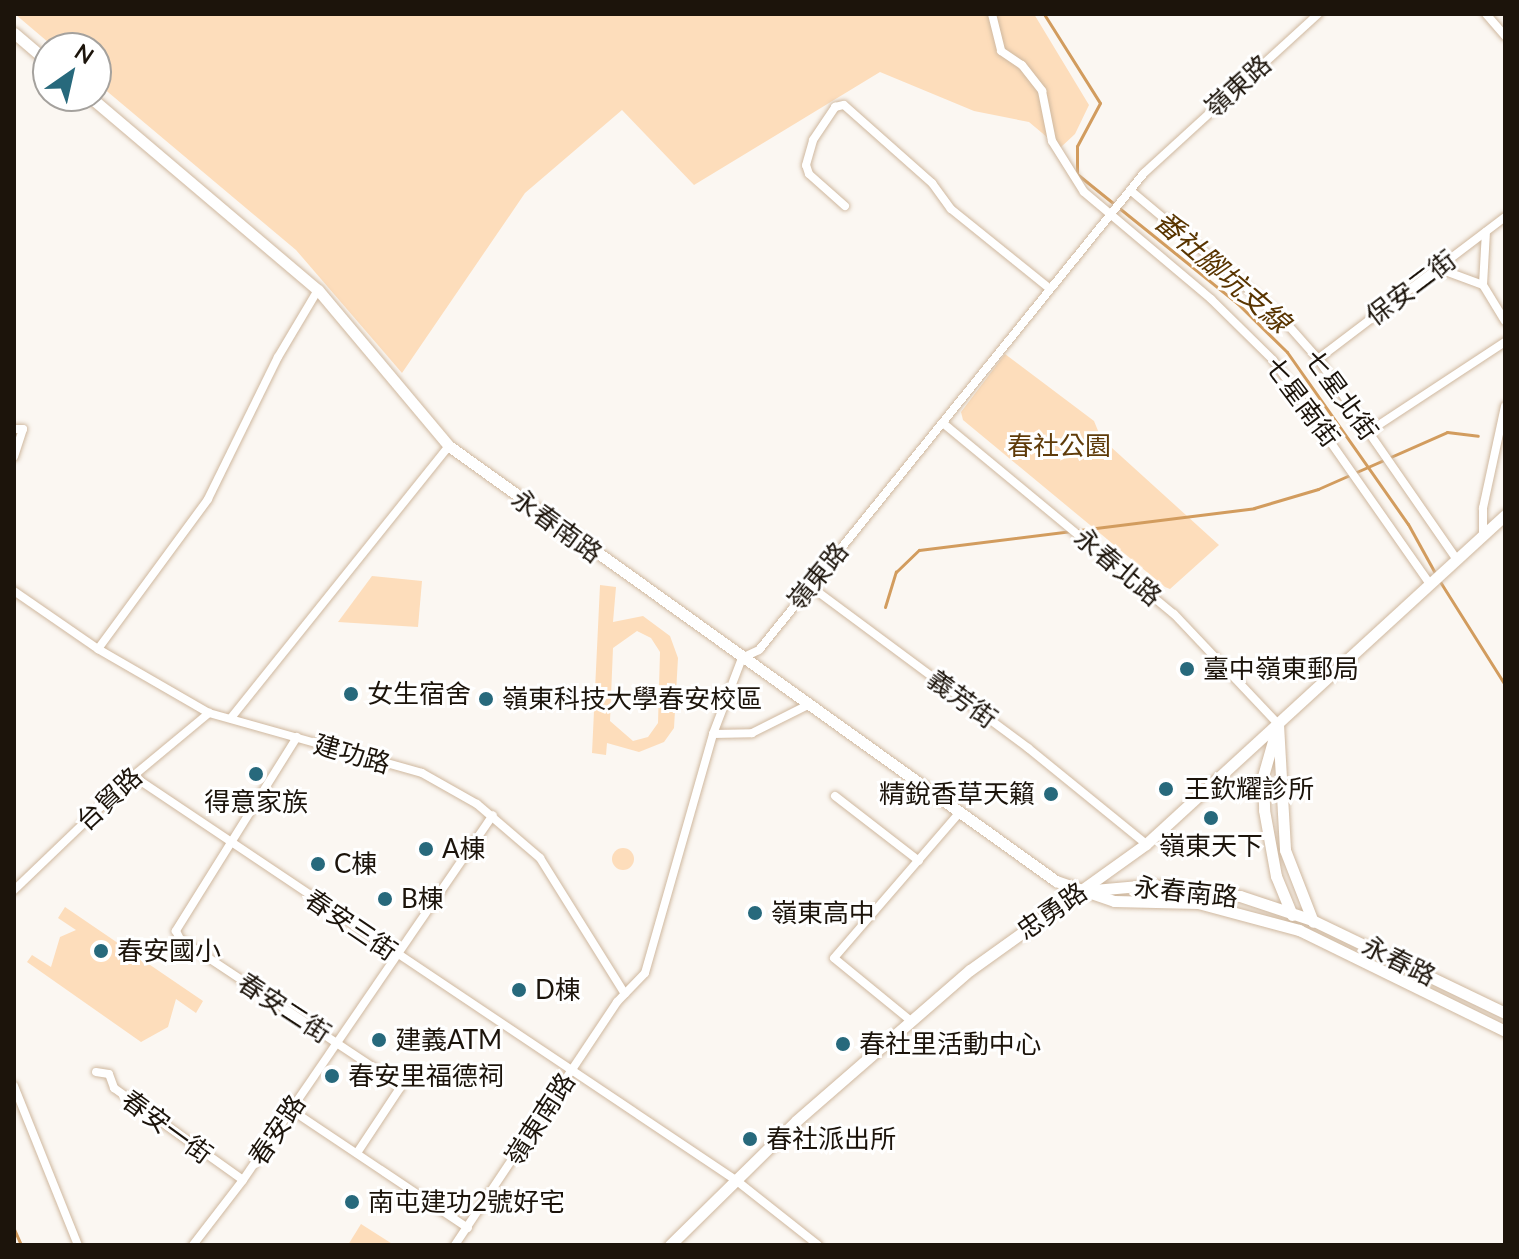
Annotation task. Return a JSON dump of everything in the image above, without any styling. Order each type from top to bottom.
[{"type":"street","name":"七星南街","points":[[992,14],[1001,51],[1022,65],[1042,91],[1052,141],[1066,167],[1273,360],[1432,581]]},
{"type":"street","name":"嶺東路","points":[[625,994],[645,973],[713,734],[742,658],[759,650],[944,424],[1049,288],[1166,150],[1318,14]]},
{"type":"street","points":[[1486,14],[1505,36]]},
{"type":"street","points":[[14,33],[32,48]]},
{"type":"street","points":[[845,206],[809,174],[806,165],[813,140],[835,107],[844,105],[932,183],[951,209],[1049,288]]},
{"type":"street","name":"永春南路","points":[[108,112],[318,290],[449,446],[806,706],[960,812],[1079,892],[1114,901],[1198,903],[1299,930]]},
{"type":"street","name":"七星北街","points":[[1128,193],[1236,274],[1318,359],[1453,563]]},
{"type":"street","name":"保安二街","points":[[1318,359],[1505,217]]},
{"type":"street","points":[[1486,232],[1483,285],[1505,321]]},
{"type":"street","points":[[1437,268],[1483,285]]},
{"type":"street","points":[[98,649],[208,499],[278,357],[318,290]]},
{"type":"street","points":[[1368,432],[1505,342]]},
{"type":"street","points":[[1483,536],[1483,508],[1505,406]]},
{"type":"street","name":"永春北路","points":[[944,424],[1174,614],[1278,724]]},
{"type":"street","points":[[14,429],[23,429],[14,457]]},
{"type":"street","points":[[231,718],[449,446]]},
{"type":"street","points":[[1453,563],[1505,515]]},
{"type":"street","name":"忠勇路","points":[[670,1245],[911,1021],[970,970],[1146,844],[1453,563]]},
{"type":"street","name":"義芳街","points":[[810,586],[1028,748],[1146,844]]},
{"type":"street","name":"建功路","points":[[14,591],[98,649],[209,713],[436,778],[493,815],[540,858],[625,994]]},
{"type":"street","points":[[713,734],[752,733],[806,706]]},
{"type":"street","name":"台貿路","points":[[14,890],[133,776],[209,713]]},
{"type":"street","points":[[1278,724],[1263,776],[1264,810],[1276,876],[1299,930]]},
{"type":"street","points":[[1278,724],[1285,850],[1320,939]]},
{"type":"street","name":"春安二街","points":[[297,737],[178,923],[180,939],[400,1088],[357,1153]]},
{"type":"street","name":"春安三街","points":[[133,776],[570,1073]]},
{"type":"street","points":[[835,796],[919,861]]},
{"type":"street","points":[[911,1021],[834,958],[960,812]]},
{"type":"street","name":"春安路","points":[[193,1245],[243,1180],[493,815]]},
{"type":"street","name":"永春南路","points":[[1079,892],[1121,885],[1165,886],[1240,896],[1291,913]]},
{"type":"street","name":"永春路","points":[[1291,913],[1312,920],[1505,1013]]},
{"type":"street","name":"永春路","points":[[1299,930],[1505,1031]]},
{"type":"street","name":"嶺東南路","points":[[455,1245],[625,994]]},
{"type":"street","name":"春安一街","points":[[96,1072],[109,1074],[114,1088],[133,1104],[243,1180]]},
{"type":"street","points":[[570,1073],[737,1181],[818,1245]]},
{"type":"street","points":[[16,1085],[78,1245]]},
{"type":"street","points":[[290,1109],[468,1228]]},
{"type":"green space","points":[[15,14],[1034,14],[1089,105],[1075,134],[1060,148],[1029,122],[974,111],[880,72],[694,185],[622,110],[525,193],[402,373],[296,250],[112,95],[112,32],[36,32]]},
{"type":"green space","name":"春社公園","points":[[1005,354],[1094,421],[1101,438],[1219,545],[1170,589],[963,420],[961,412]]},
{"type":"green space","points":[[372,576],[422,581],[418,627],[338,622]]},
{"type":"green space","points":[[600,585],[616,587],[613,622],[643,616],[670,636],[678,658],[674,728],[664,742],[639,752],[607,743],[606,755],[592,753]],"holes":[[[637,631],[651,638],[660,652],[658,723],[648,737],[633,741],[610,721],[613,648]]]},
{"type":"green space","points":[[619,848],[627,848],[634,859],[627,870],[619,870],[612,863],[612,855]]},
{"type":"green space","points":[[65,907],[203,1001],[196,1013],[176,999],[168,1027],[141,1042],[27,962],[32,955],[51,967],[60,937],[76,930],[58,918]]},
{"type":"green space","points":[[361,1224],[394,1245],[348,1245]]},
{"type":"waterway","name":"番社腳坑支線","points":[[1044,14],[1100,103],[1077,146],[1077,174],[1237,303],[1287,352],[1408,524],[1435,573]]},
{"type":"waterway","points":[[885,607],[896,572],[919,550],[1254,508],[1318,489],[1447,432],[1478,436]]},
{"type":"waterway","name":"番社腳坑支線","points":[[1439,580],[1505,685]]},
{"type":"waterway","points":[[14,1229],[21,1245]]},
{"type":"place","name":"臺中嶺東郵局","points":[[1187,669]]},
{"type":"place","name":"女生宿舍","points":[[351,694]]},
{"type":"place","name":"嶺東科技大學春安校區","points":[[486,699]]},
{"type":"place","name":"得意家族","points":[[256,774]]},
{"type":"place","name":"王欽耀診所","points":[[1166,789]]},
{"type":"place","name":"精銳香草天籟","points":[[1051,794]]},
{"type":"place","name":"嶺東天下","points":[[1211,818]]},
{"type":"place","name":"A棟","points":[[426,849]]},
{"type":"place","name":"C棟","points":[[318,864]]},
{"type":"place","name":"B棟","points":[[385,899]]},
{"type":"place","name":"嶺東高中","points":[[755,913]]},
{"type":"place","name":"春安國小","points":[[101,951]]},
{"type":"place","name":"D棟","points":[[519,990]]},
{"type":"place","name":"建義ATM","points":[[379,1040]]},
{"type":"place","name":"春社里活動中心","points":[[843,1044]]},
{"type":"place","name":"春安里福德祠","points":[[332,1076]]},
{"type":"place","name":"春社派出所","points":[[750,1139]]},
{"type":"place","name":"南屯建功2號好宅","points":[[352,1202]]}]
